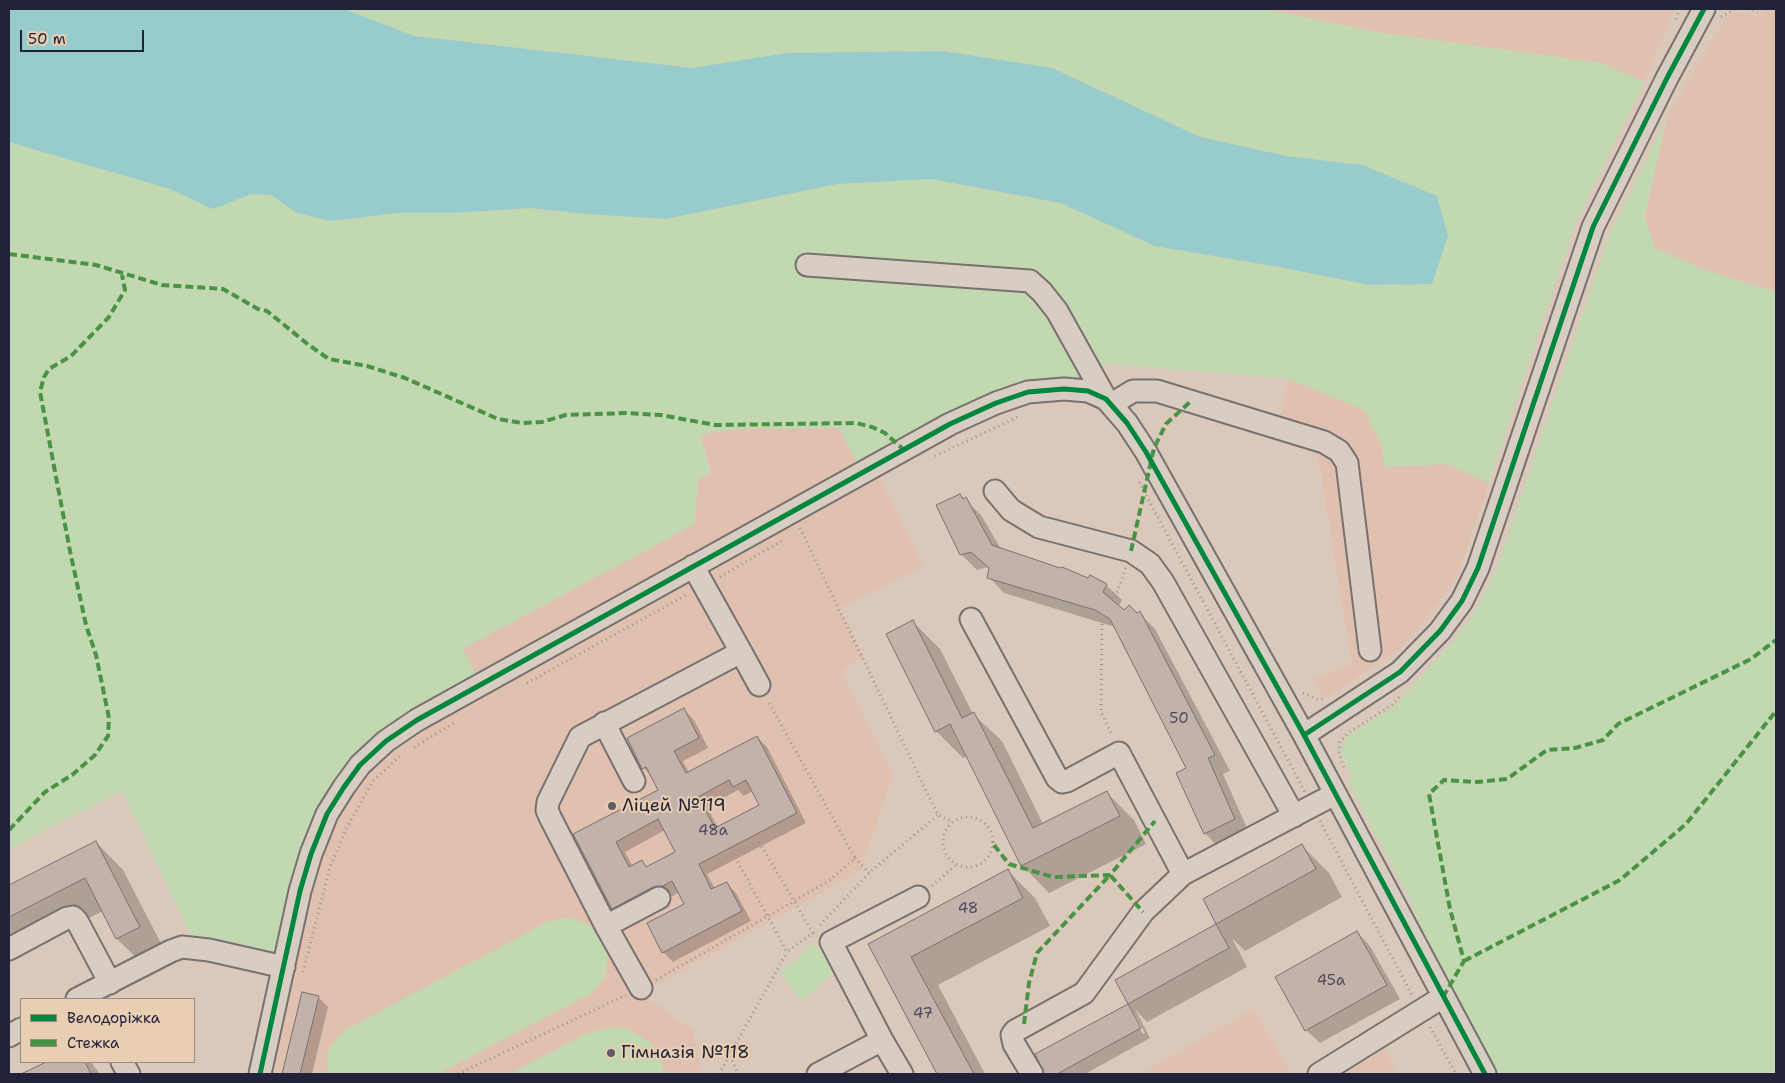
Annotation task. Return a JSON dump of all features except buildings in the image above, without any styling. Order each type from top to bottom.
[{"type":"street","points":[[1304,735],[1400,672],[1440,631],[1462,601],[1478,568],[1593,227],[1667,78],[1704,9]]},
{"type":"street","points":[[807,265],[1030,281],[1042,292],[1057,311],[1111,404],[1146,452],[1304,735],[1485,1074]]},
{"type":"street","points":[[260,1074],[311,854],[327,814],[360,764],[386,740],[417,720],[693,566],[800,521],[950,424],[996,403],[1028,392],[1064,389],[1088,392],[1111,404]]},
{"type":"street","points":[[1111,404],[1133,392],[1157,391],[1324,442],[1339,450],[1347,463],[1370,650]]},
{"type":"street","points":[[994,491],[1011,510],[1039,527],[1131,551],[1150,564],[1163,582],[1303,811]]},
{"type":"street","points":[[693,566],[759,685]]},
{"type":"street","points":[[971,619],[1057,778],[1062,782],[1067,781],[1119,753],[1183,874]]},
{"type":"street","points":[[641,988],[606,926],[547,810],[548,802],[580,737],[741,652]]},
{"type":"street","points":[[604,723],[634,780]]},
{"type":"street","points":[[1032,1074],[1014,1044],[1012,1036],[1015,1031],[1084,993],[1144,912],[1183,874],[1335,794]]},
{"type":"street","points":[[606,926],[659,898]]},
{"type":"street","points":[[902,1074],[882,1040],[832,942],[918,898]]},
{"type":"street","points":[[9,949],[73,917],[77,921],[110,983]]},
{"type":"street","points":[[86,997],[171,951],[182,947],[209,950],[284,967]]},
{"type":"street","points":[[1319,1074],[1443,997]]},
{"type":"street","points":[[9,1036],[20,1030]]},
{"type":"street","points":[[818,1074],[882,1040]]},
{"type":"street","points":[[123,1063],[129,1074]]},
{"type":"path","points":[[1672,26],[1680,9]]},
{"type":"path","points":[[1748,9],[1758,12]]},
{"type":"path","points":[[933,457],[1002,423],[1029,413]]},
{"type":"path","points":[[1135,475],[1303,811],[1456,1074]]},
{"type":"path","points":[[792,533],[800,521]]},
{"type":"path","points":[[800,521],[938,815],[953,822]]},
{"type":"path","points":[[521,686],[771,549],[785,538]]},
{"type":"path","points":[[1114,602],[1131,551]]},
{"type":"path","points":[[1102,614],[1101,711],[1119,753]]},
{"type":"path","points":[[759,685],[855,858],[869,872]]},
{"type":"path","points":[[1301,691],[1305,695],[1318,700],[1330,699]]},
{"type":"path","points":[[411,748],[461,719]]},
{"type":"path","points":[[302,978],[330,867],[347,827],[373,782],[403,753]]},
{"type":"path","points":[[719,1074],[787,952],[813,933],[869,872],[938,815]]},
{"type":"path","points":[[969,817],[977,818],[990,829],[994,845],[987,860],[980,865],[964,868],[956,865],[945,852],[943,844],[944,835],[953,822],[969,817]]},
{"type":"path","points":[[787,952],[734,855],[758,842],[813,933]]},
{"type":"path","points":[[458,1074],[641,988],[794,900],[829,882],[855,858]]},
{"type":"path","points":[[918,898],[956,865]]},
{"type":"path","points":[[729,1056],[738,1074]]},
{"type":"shaded area","points":[[1264,9],[1675,9],[1644,82],[1601,63],[1377,32]]},
{"type":"shaded area","points":[[1764,9],[1776,9],[1776,292],[1705,270],[1654,247],[1645,215],[1667,117],[1724,20],[1731,14],[1744,12],[1759,17]]},
{"type":"shaded area","points":[[1289,379],[1364,410],[1383,448],[1384,467],[1447,464],[1489,483],[1458,574],[1440,601],[1399,650],[1328,696],[1321,694],[1314,679],[1352,664],[1317,450],[1275,437]]},
{"type":"shaded area","points":[[839,428],[858,465],[477,677],[462,649],[695,524],[698,479],[711,473],[700,434],[738,429]]},
{"type":"shaded area","name":"Ліцей №119","points":[[877,473],[923,566],[839,608],[864,658],[841,671],[893,775],[860,871],[641,993],[694,1032],[701,1074],[267,1074],[299,930],[319,858],[349,794],[390,746]]},
{"type":"shaded area","points":[[1254,1009],[1291,1074],[1140,1074]]},
{"type":"shaded area","points":[[1384,1050],[1398,1074],[1342,1074]]},
{"type":"green space","points":[[344,9],[1264,9],[1377,32],[1601,63],[1644,82],[1576,222],[1489,483],[1447,464],[1384,467],[1383,448],[1364,410],[1289,379],[1106,364],[1090,382],[1062,378],[1026,383],[858,465],[839,428],[738,429],[700,434],[711,473],[698,480],[695,524],[463,649],[477,677],[355,758],[277,960],[209,945],[189,932],[122,791],[9,849],[9,142],[170,189],[213,209],[250,194],[271,195],[297,213],[454,213],[530,208],[665,219],[837,184],[931,179],[1061,203],[1155,246],[1370,285],[1389,177],[1362,165],[1286,156],[1200,137],[1052,68],[942,51],[787,53],[692,68],[414,36]]},
{"type":"green space","points":[[1667,117],[1645,215],[1654,247],[1705,270],[1776,292],[1776,1074],[1495,1074],[1427,948],[1410,900],[1347,780],[1352,778],[1341,753],[1343,744],[1349,735],[1394,706],[1452,643],[1477,608],[1496,570],[1609,235]]},
{"type":"green space","points":[[569,917],[588,924],[596,930],[606,947],[608,957],[605,977],[592,993],[438,1074],[328,1074],[327,1056],[330,1047],[343,1031],[549,921]]},
{"type":"green space","points":[[814,943],[838,969],[802,1001],[780,973]]},
{"type":"green space","points":[[615,1027],[628,1029],[650,1042],[658,1053],[665,1074],[509,1074],[590,1032]]},
{"type":"water","points":[[9,9],[344,9],[414,36],[692,68],[787,53],[942,51],[1052,68],[1200,137],[1286,156],[1362,165],[1437,196],[1448,236],[1432,284],[1370,285],[1155,246],[1061,203],[931,179],[837,184],[665,219],[530,208],[454,213],[396,213],[331,221],[297,213],[271,195],[251,194],[213,209],[170,189],[9,142]]},
{"type":"marked path","points":[[9,254],[96,265],[162,285],[223,289],[258,309],[267,311],[329,359],[367,366],[405,378],[498,419],[522,423],[542,422],[566,415],[626,413],[661,415],[715,425],[856,423],[885,433],[904,450]]},
{"type":"marked path","points":[[9,830],[45,792],[72,775],[95,755],[108,736],[109,718],[96,655],[86,625],[70,551],[40,392],[44,377],[49,369],[71,356],[109,317],[125,290],[122,275]]},
{"type":"marked path","points":[[1131,551],[1154,448],[1166,424],[1191,401]]},
{"type":"marked path","points":[[1443,997],[1464,961],[1450,909],[1429,794],[1444,780],[1477,782],[1507,779],[1547,750],[1575,748],[1603,740],[1618,724],[1751,659],[1776,640]]},
{"type":"marked path","points":[[1464,961],[1620,880],[1686,824],[1776,711]]},
{"type":"marked path","points":[[994,845],[1009,864],[1053,877],[1110,875],[1155,821]]},
{"type":"marked path","points":[[1024,1024],[1029,983],[1037,953],[1110,875],[1143,912]]},
{"type":"cycle path","points":[[1304,735],[1400,672],[1440,631],[1462,601],[1478,568],[1593,227],[1667,78],[1704,9]]},
{"type":"cycle path","points":[[260,1074],[300,891],[311,854],[327,814],[344,787],[360,765],[386,741],[417,720],[950,424],[996,403],[1028,392],[1064,389],[1088,391],[1106,399],[1127,423],[1146,452],[1304,735],[1485,1074]]},
{"type":"place","name":"Ліцей №119","points":[[612,806]]},
{"type":"place","name":"Гімназія №118","points":[[611,1053]]}]
